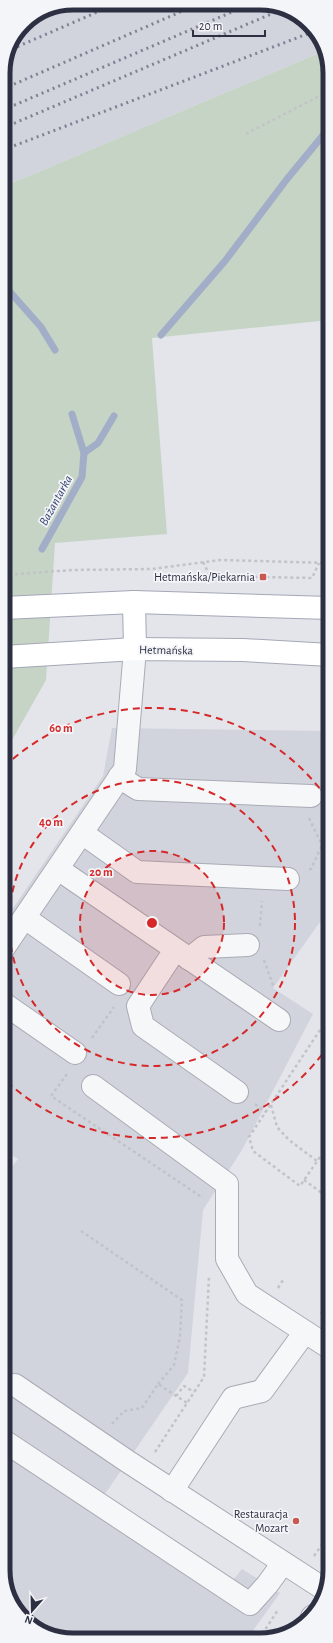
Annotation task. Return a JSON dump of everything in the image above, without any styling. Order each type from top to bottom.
[{"type":"main road","points":[[134,602],[135,649]]},
{"type":"main road","points":[[10,608],[134,602],[323,608]]},
{"type":"main road","name":"Hetmańska","points":[[10,657],[135,649],[243,650],[323,655]]},
{"type":"street","points":[[10,938],[125,768],[135,649]]},
{"type":"street","points":[[120,777],[138,789],[311,796]]},
{"type":"street","points":[[82,833],[138,872],[288,879]]},
{"type":"street","points":[[58,869],[182,955],[280,1020]]},
{"type":"street","points":[[25,918],[119,984]]},
{"type":"street","points":[[237,1092],[144,1026],[138,1006],[182,955],[204,947],[248,945]]},
{"type":"street","points":[[10,1007],[81,1048]]},
{"type":"street","points":[[93,1086],[227,1184],[227,1259],[247,1294],[323,1344]]},
{"type":"street","points":[[172,1491],[233,1398],[262,1391],[305,1332]]},
{"type":"street","points":[[15,1385],[172,1491],[321,1587]]},
{"type":"street","points":[[10,1445],[250,1604],[267,1585],[283,1563]]},
{"type":"path","points":[[246,134],[323,94]]},
{"type":"path","points":[[10,574],[72,570],[152,569],[220,560],[323,563]]},
{"type":"path","points":[[203,562],[210,576],[312,578],[319,563]]},
{"type":"path","points":[[311,796],[309,818],[322,845],[311,869]]},
{"type":"path","points":[[81,1048],[118,1001],[116,999],[119,984]]},
{"type":"path","points":[[320,1157],[300,1186],[253,1151],[249,1137],[322,1026]]},
{"type":"path","points":[[67,1073],[51,1096],[227,1215]]},
{"type":"path","points":[[271,1104],[277,1127],[289,1140],[317,1161]]},
{"type":"path","points":[[304,1180],[323,1194]]},
{"type":"path","points":[[81,1231],[182,1300],[180,1336],[174,1365],[158,1384],[142,1408],[124,1410],[96,1440]]},
{"type":"path","points":[[154,1455],[204,1377],[210,1270]]},
{"type":"path","points":[[158,1384],[187,1403]]},
{"type":"path","points":[[176,1396],[184,1386],[194,1392]]},
{"type":"shaded area","points":[[73,10],[273,11],[292,18],[299,23],[312,38],[320,53],[10,184],[10,69],[12,56],[16,45],[23,34],[41,18],[52,13]]},
{"type":"shaded area","points":[[112,728],[323,731],[323,918],[273,988],[313,1014],[242,1150],[203,1210],[188,1373],[105,1494],[233,1580],[242,1569],[280,1593],[251,1633],[60,1632],[45,1627],[28,1615],[16,1598],[12,1587],[10,1570],[10,1169],[18,1159],[10,1154],[10,913],[103,776]]},
{"type":"green space","points":[[320,53],[321,56],[323,73],[323,321],[152,338],[167,534],[55,543],[46,680],[10,744],[10,184]]},
{"type":"waterway","points":[[161,335],[225,261],[287,179],[323,135]]},
{"type":"waterway","name":"Bażantarka","points":[[10,292],[41,327],[55,350]]},
{"type":"waterway","name":"Bażantarka","points":[[42,549],[82,477],[84,453],[72,414]]},
{"type":"waterway","points":[[84,453],[98,443],[114,416]]},
{"type":"railway","points":[[15,48],[102,10]]},
{"type":"railway","points":[[10,86],[185,10]]},
{"type":"railway","points":[[10,107],[237,10]]},
{"type":"railway","points":[[10,125],[276,12]]},
{"type":"railway","points":[[10,147],[309,33]]},
{"type":"place","name":"Hetmańska/Piekarnia","points":[[263,577]]},
{"type":"place","name":"Restauracja Mozart","points":[[296,1521]]}]
